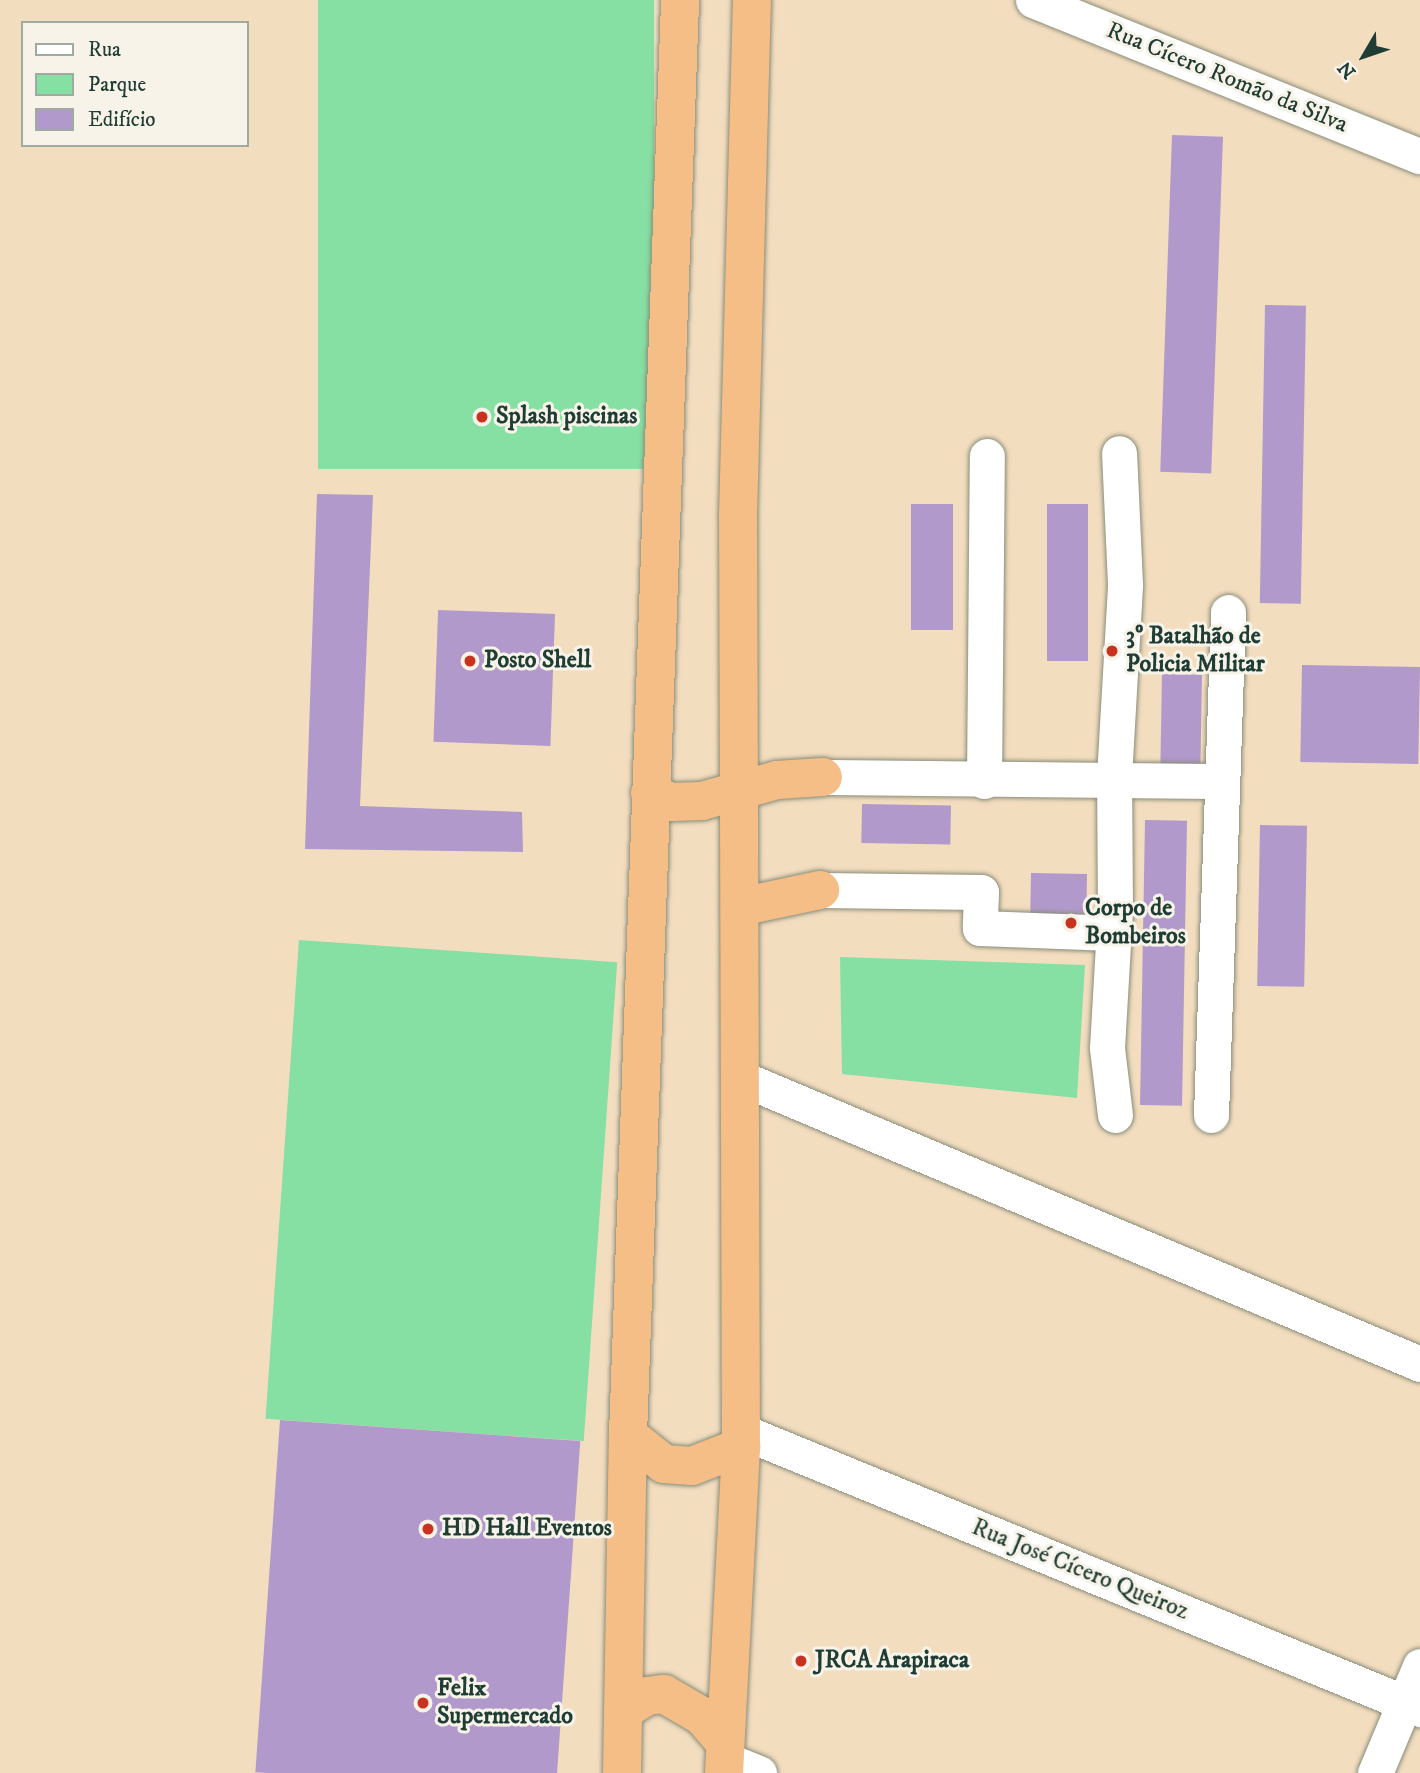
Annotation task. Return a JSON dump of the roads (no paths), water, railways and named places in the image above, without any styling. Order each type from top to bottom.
[{"type":"highway","points":[[622,1773],[628,1435],[680,0]]},
{"type":"highway","points":[[724,1758],[741,1439],[738,516],[752,0]]},
{"type":"highway","points":[[650,793],[671,802],[702,801],[777,780],[823,777]]},
{"type":"highway","points":[[740,907],[820,890]]},
{"type":"highway","points":[[628,1435],[664,1464],[692,1466],[741,1439]]},
{"type":"highway","points":[[623,1712],[647,1696],[664,1694],[702,1716],[724,1758]]},
{"type":"street","name":"Rua Cícero Romão da Silva","points":[[1033,0],[1420,156]]},
{"type":"street","points":[[1115,1115],[1107,1048],[1113,933],[1114,778],[1125,584],[1119,453]]},
{"type":"street","points":[[984,781],[987,456]]},
{"type":"street","points":[[1210,1115],[1219,781],[1228,612]]},
{"type":"street","points":[[823,777],[984,781],[1114,778],[1219,781]]},
{"type":"street","points":[[820,890],[981,892],[980,928],[1113,933]]},
{"type":"street","points":[[741,1078],[1420,1364]]},
{"type":"street","name":"Rua José Cícero Queiroz","points":[[741,1439],[1412,1706]]},
{"type":"street","points":[[1375,1773],[1412,1706],[1420,1665]]},
{"type":"street","points":[[724,1758],[759,1773]]},
{"type":"place","name":"Splash piscinas","points":[[482,417]]},
{"type":"place","name":"3º Batalhão de Policia Militar","points":[[1112,651]]},
{"type":"place","name":"Posto Shell","points":[[470,661]]},
{"type":"place","name":"Corpo de Bombeiros","points":[[1071,923]]},
{"type":"place","name":"HD Hall Eventos","points":[[428,1529]]},
{"type":"place","name":"JRCA Arapiraca","points":[[801,1661]]},
{"type":"place","name":"Felix Supermercado","points":[[423,1703]]}]
